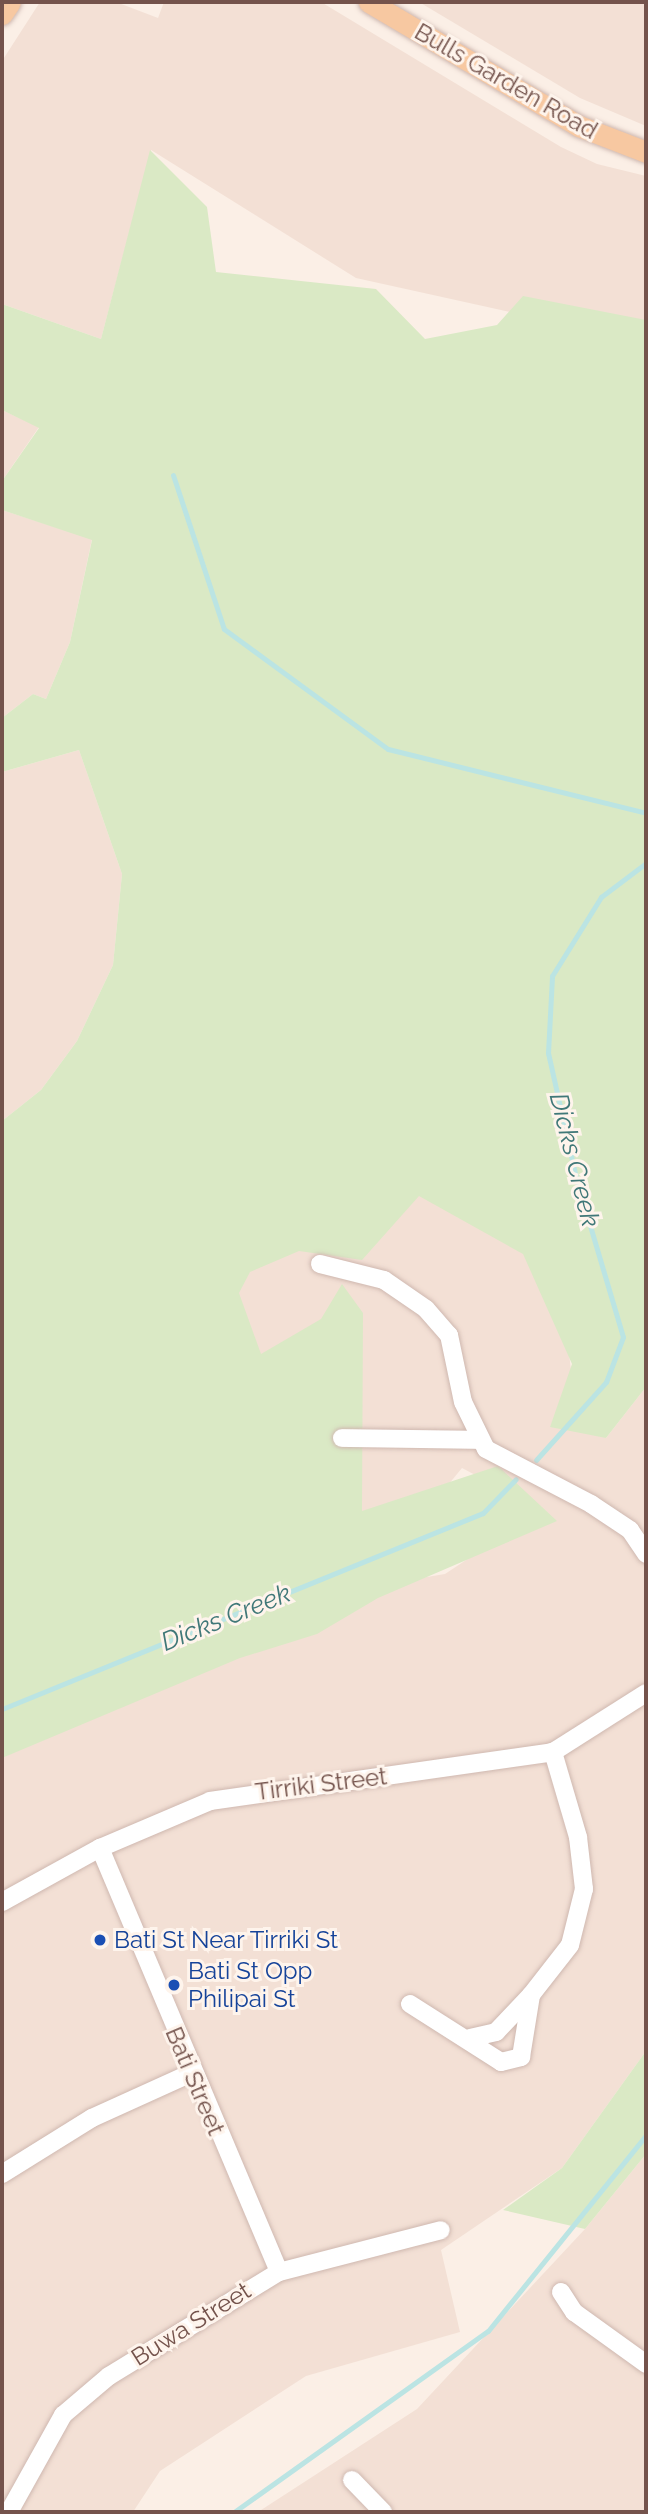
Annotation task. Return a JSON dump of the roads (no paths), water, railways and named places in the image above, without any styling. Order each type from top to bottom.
[{"type":"main road","points":[[2,14],[9,2]]},
{"type":"main road","name":"Bulls Garden Road","points":[[369,2],[579,126],[646,152]]},
{"type":"street","points":[[320,1264],[384,1280],[434,1318],[449,1335],[463,1402],[486,1449],[620,1524],[646,1555]]},
{"type":"street","points":[[342,1438],[480,1440]]},
{"type":"street","name":"Tirriki Street","points":[[2,1902],[100,1848],[210,1801],[250,1792],[512,1762],[553,1752],[646,1693]]},
{"type":"street","points":[[470,2038],[496,2032],[531,1995],[570,1945],[584,1889],[578,1837],[553,1752]]},
{"type":"street","name":"Bati Street","points":[[100,1848],[191,2073],[279,2272]]},
{"type":"street","points":[[410,2004],[470,2038],[501,2062],[521,2057],[531,1995]]},
{"type":"street","points":[[2,2174],[92,2118],[191,2073]]},
{"type":"street","name":"Buwa Street","points":[[9,2512],[63,2415],[85,2394],[215,2307],[279,2272],[441,2230]]},
{"type":"street","points":[[561,2292],[574,2312],[646,2364]]},
{"type":"street","points":[[352,2480],[383,2512]]},
{"type":"waterway","points":[[173,475],[224,629],[388,749],[646,813]]},
{"type":"waterway","name":"Dicks Creek","points":[[536,1460],[606,1382],[623,1337],[576,1178],[548,1053],[552,976],[601,897],[646,863]]},
{"type":"waterway","name":"Dicks Creek","points":[[2,1709],[483,1513],[516,1479]]},
{"type":"waterway","points":[[234,2512],[488,2331],[646,2135]]},
{"type":"place","name":"Bati St Near Tirriki St","points":[[100,1940]]},
{"type":"place","name":"Bati St Opp Philipai St","points":[[174,1985]]}]
